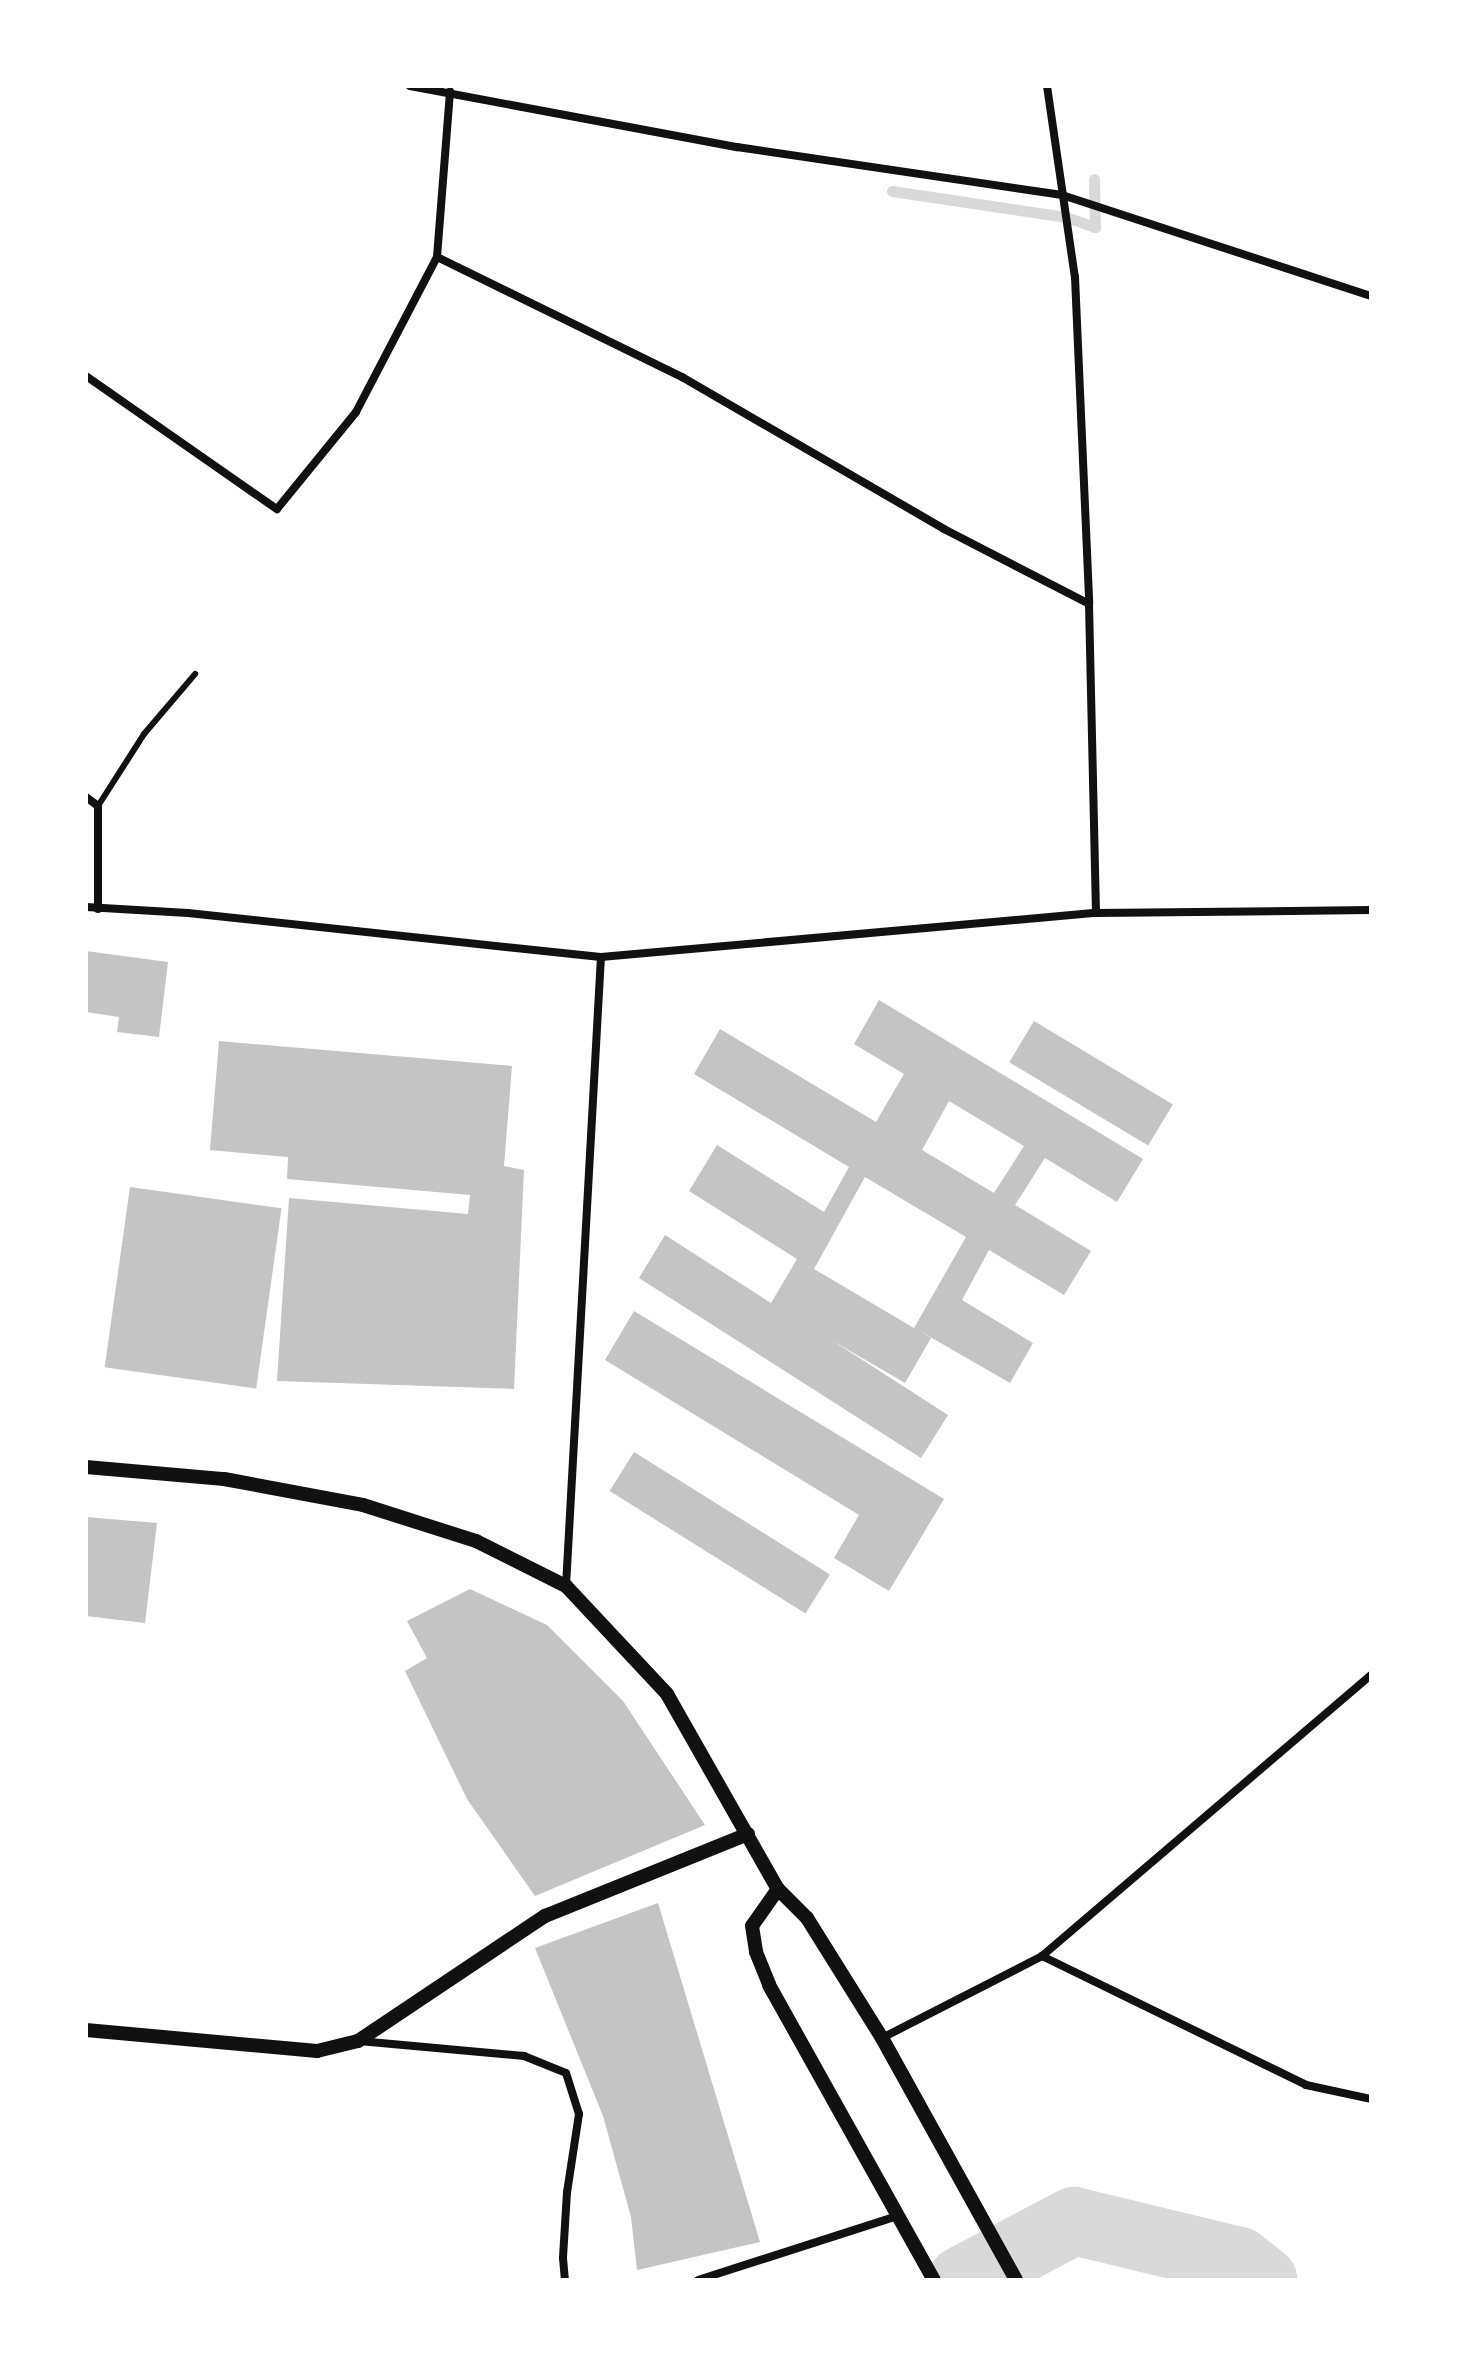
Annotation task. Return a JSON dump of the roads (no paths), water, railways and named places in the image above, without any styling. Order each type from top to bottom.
[{"type":"street","points":[[410,86],[737,147],[1062,195],[1371,296]]},
{"type":"street","points":[[1047,86],[1075,277],[1089,604],[1096,913]]},
{"type":"street","points":[[86,376],[277,509],[356,412],[437,257],[450,92]]},
{"type":"street","points":[[437,257],[682,377],[944,529],[1089,604]]},
{"type":"street","points":[[86,797],[98,806],[98,909]]},
{"type":"street","points":[[86,907],[188,913],[601,957],[1096,913],[1371,910]]},
{"type":"street","points":[[566,1586],[601,957]]},
{"type":"street","points":[[86,1467],[224,1479],[363,1505],[476,1541],[566,1586],[667,1694],[778,1889],[807,1918],[882,2038],[1016,2280]]},
{"type":"street","points":[[882,2038],[1042,1956],[1371,1675]]},
{"type":"street","points":[[358,2041],[545,1916],[748,1834]]},
{"type":"street","points":[[778,1889],[752,1926],[756,1952],[769,1985],[934,2280]]},
{"type":"street","points":[[1042,1956],[1306,2085],[1371,2099]]},
{"type":"street","points":[[86,2030],[317,2051],[358,2041],[524,2056],[566,2073],[579,2114],[567,2192],[563,2258],[565,2280]]},
{"type":"street","points":[[698,2280],[897,2216]]},
{"type":"lane","points":[[98,806],[144,734],[195,674]]},
{"type":"waterway","points":[[892,191],[1066,217],[1095,227],[1094,179]]},
{"type":"waterway","points":[[962,2280],[1074,2221],[1239,2261],[1263,2280]]}]
